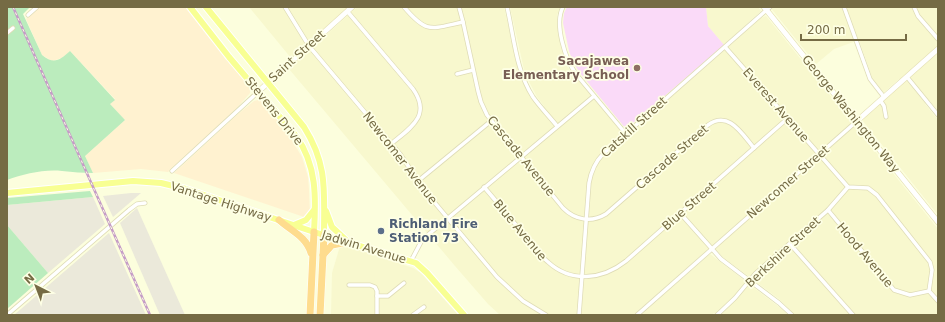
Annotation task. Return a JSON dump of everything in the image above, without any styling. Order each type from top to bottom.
[{"type":"highway","points":[[279,220],[304,239],[309,246],[313,260]]},
{"type":"highway","points":[[310,315],[314,232]]},
{"type":"highway","points":[[320,315],[324,235]]},
{"type":"highway","points":[[322,255],[332,245],[348,242]]},
{"type":"main road","name":"Stevens Drive","points":[[190,7],[296,136],[305,150],[313,173],[315,188],[314,232]]},
{"type":"main road","name":"Stevens Drive","points":[[206,7],[304,127],[314,146],[320,161],[323,177],[324,235]]},
{"type":"main road","name":"Saint Street","points":[[259,91],[352,7]]},
{"type":"main road","name":"George Washington Way","points":[[767,8],[938,222]]},
{"type":"main road","name":"Newcomer Street","points":[[857,121],[938,49]]},
{"type":"main road","name":"Vantage Highway","points":[[7,193],[122,181],[148,181],[186,189],[314,232]]},
{"type":"main road","points":[[324,208],[332,226],[348,242]]},
{"type":"main road","points":[[294,225],[303,223],[315,209]]},
{"type":"main road","name":"Jadwin Avenue","points":[[314,232],[411,261],[427,273],[464,315]]},
{"type":"street","points":[[28,15],[37,7]]},
{"type":"street","name":"Newcomer Avenue","points":[[285,7],[310,46],[391,144],[448,218],[504,285],[522,301],[546,315]]},
{"type":"street","points":[[404,7],[416,21],[427,27],[438,28],[463,22]]},
{"type":"street","name":"Cascade Avenue","points":[[458,7],[463,22],[481,102],[491,121],[567,212],[578,218],[586,219]]},
{"type":"street","points":[[507,7],[522,72],[527,85],[533,97],[557,126]]},
{"type":"street","points":[[563,7],[560,14],[559,24],[567,56],[573,69],[626,134]]},
{"type":"street","points":[[844,7],[870,79],[882,99],[886,117]]},
{"type":"street","points":[[914,7],[918,16],[938,39]]},
{"type":"street","name":"Catskill Street","points":[[579,315],[589,183],[593,168],[600,157],[767,8]]},
{"type":"street","points":[[348,11],[413,89],[420,100],[420,110],[417,121],[391,144]]},
{"type":"street","points":[[7,33],[13,28]]},
{"type":"street","name":"Everest Avenue","points":[[725,47],[848,187]]},
{"type":"street","points":[[457,74],[474,70]]},
{"type":"street","points":[[907,77],[938,115]]},
{"type":"street","name":"Saint Street","points":[[172,171],[259,91]]},
{"type":"street","points":[[411,261],[421,242],[484,187],[594,96]]},
{"type":"street","name":"Blue Street","points":[[582,277],[598,276],[616,268],[788,118]]},
{"type":"street","name":"Cascade Street","points":[[586,219],[595,219],[606,214],[712,122],[720,120],[729,121],[754,148]]},
{"type":"street","points":[[418,181],[491,121]]},
{"type":"street","name":"Newcomer Street","points":[[637,315],[857,121]]},
{"type":"street","name":"Blue Avenue","points":[[484,187],[548,263],[563,272],[582,277]]},
{"type":"street","points":[[848,187],[864,187],[873,191],[927,257],[932,270],[929,291],[938,301]]},
{"type":"street","name":"Berkshire Street","points":[[717,315],[735,298],[749,281],[828,210],[848,187]]},
{"type":"street","points":[[7,315],[132,208],[137,204],[145,203]]},
{"type":"street","name":"Hood Avenue","points":[[828,210],[894,290],[910,295],[929,291]]},
{"type":"street","points":[[680,213],[721,259],[779,303],[792,315]]},
{"type":"street","points":[[790,244],[853,315]]},
{"type":"street","points":[[377,296],[388,296],[404,283]]},
{"type":"street","points":[[349,285],[373,286],[377,290],[377,315]]},
{"type":"street","points":[[413,315],[424,307]]},
{"type":"shaded area","points":[[7,7],[30,7],[23,14],[42,55],[53,61],[60,59],[70,51],[115,100],[110,104],[125,120],[85,156],[93,173],[41,171],[7,180]]},
{"type":"shaded area","points":[[40,7],[186,7],[226,59],[249,85],[250,93],[236,109],[168,172],[141,169],[93,173],[85,156],[125,120],[110,104],[115,99],[70,51],[62,58],[52,61],[42,55],[26,19]]},
{"type":"shaded area","points":[[249,7],[348,7],[291,58]]},
{"type":"shaded area","points":[[357,7],[504,7],[518,68],[530,95],[541,109],[544,106],[537,97],[525,74],[510,7],[560,7],[557,15],[557,23],[566,63],[569,69],[626,137],[761,18],[766,16],[938,229],[938,315],[795,315],[779,299],[724,258],[712,246],[633,315],[500,315],[488,304],[455,266],[289,69]]},
{"type":"shaded area","name":"Sacajawea Elementary School","points":[[567,7],[706,7],[708,26],[724,45],[626,129],[580,73],[573,62],[563,23],[564,13]]},
{"type":"shaded area","points":[[706,7],[758,7],[761,11],[724,45],[708,26]]},
{"type":"shaded area","points":[[770,7],[938,7],[938,111],[930,101],[925,104],[938,120],[938,215],[863,121],[864,118],[903,83],[899,79],[884,92],[882,91],[873,80],[859,40],[834,49],[816,64]]},
{"type":"shaded area","points":[[258,100],[263,102],[285,129],[302,157],[308,177],[310,215],[307,218],[174,173],[238,114],[254,101]]},
{"type":"shaded area","points":[[90,191],[93,197],[7,205],[7,198]]},
{"type":"shaded area","points":[[141,193],[113,217],[103,196]]},
{"type":"shaded area","points":[[93,197],[105,224],[48,273],[7,225],[7,205]]},
{"type":"shaded area","points":[[137,208],[185,315],[160,315],[120,223]]},
{"type":"shaded area","points":[[7,225],[48,273],[7,309]]},
{"type":"shaded area","points":[[109,233],[146,315],[14,315]]},
{"type":"shaded area","points":[[340,246],[350,247],[413,268],[421,273],[458,315],[331,315],[332,273]]},
{"type":"shaded area","points":[[710,254],[788,315],[716,315],[714,313],[712,315],[641,315]]},
{"type":"railway","points":[[13,7],[150,315]]},
{"type":"place","name":"Sacajawea Elementary School","points":[[637,68]]},
{"type":"place","name":"Richland Fire Station 73","points":[[381,231]]}]
